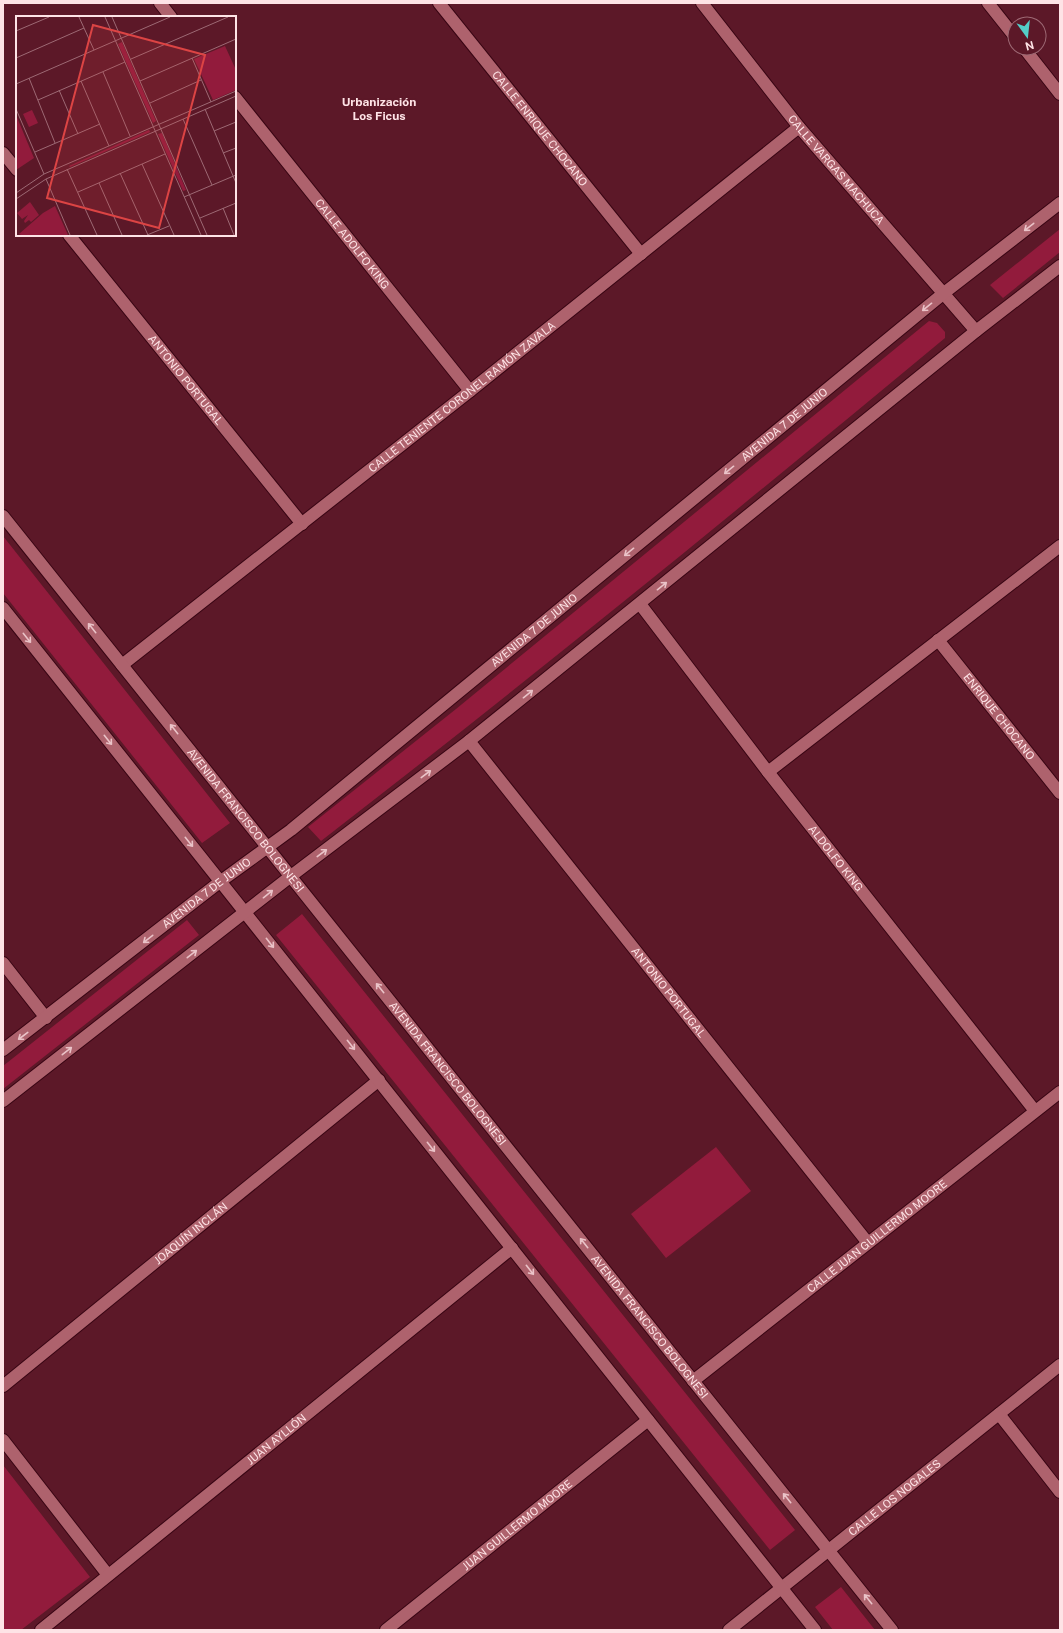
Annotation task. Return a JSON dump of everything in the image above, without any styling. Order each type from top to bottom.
[{"type":"street","points":[[160,3],[170,16]]},
{"type":"street","name":"CALLE ENRIQUE CHOCANO","points":[[439,3],[641,254]]},
{"type":"street","name":"CALLE VARGAS MACHUCA","points":[[702,3],[799,127],[976,331]]},
{"type":"street","points":[[988,3],[1007,27]]},
{"type":"street","points":[[1030,56],[1060,94]]},
{"type":"street","name":"CALLE ADOLFO KING","points":[[236,98],[470,391]]},
{"type":"street","name":"CALLE TENIENTE CORONEL RAMÓN ZAVALA","points":[[122,665],[470,391],[799,127]]},
{"type":"street","points":[[3,153],[16,169]]},
{"type":"street","name":"AVENIDA 7 DE JUNIO","points":[[3,1050],[221,881],[268,848],[944,293],[1060,203]]},
{"type":"street","name":"ANTONIO PORTUGAL","points":[[71,236],[302,524]]},
{"type":"street","points":[[3,1101],[291,876],[469,741],[976,331],[1060,266]]},
{"type":"street","name":"AVENIDA FRANCISCO BOLOGNESI","points":[[3,516],[892,1630]]},
{"type":"street","points":[[768,772],[1060,546]]},
{"type":"street","name":"ALDOLFO KING","points":[[640,604],[768,772],[1036,1111]]},
{"type":"street","points":[[3,608],[246,912],[814,1630]]},
{"type":"street","name":"ENRIQUE CHOCANO","points":[[938,640],[1060,793]]},
{"type":"street","name":"ANTONIO PORTUGAL","points":[[469,741],[868,1243]]},
{"type":"street","points":[[3,963],[46,1018]]},
{"type":"street","name":"JOAQUÍN INCLÁN","points":[[3,1386],[379,1080]]},
{"type":"street","name":"CALLE JUAN GUILLERMO MOORE","points":[[693,1380],[1060,1092]]},
{"type":"street","name":"JUAN AYLLÓN","points":[[41,1630],[512,1248]]},
{"type":"street","name":"CALLE LOS NOGALES","points":[[729,1630],[1060,1365]]},
{"type":"street","points":[[999,1414],[1060,1492]]},
{"type":"street","name":"JUAN GUILLERMO MOORE","points":[[386,1630],[648,1420]]},
{"type":"street","points":[[3,1440],[108,1575]]},
{"type":"shaded area","points":[[1060,229],[1060,252],[1003,298],[990,285]]},
{"type":"shaded area","points":[[929,321],[937,323],[945,332],[945,338],[713,529],[479,718],[321,841],[308,827],[456,709]]},
{"type":"shaded area","points":[[3,536],[230,823],[202,843],[3,593]]},
{"type":"shaded area","points":[[302,914],[795,1530],[770,1550],[276,935]]},
{"type":"shaded area","points":[[187,920],[199,935],[3,1089],[3,1066]]},
{"type":"shaded area","points":[[716,1147],[751,1191],[666,1258],[631,1214]]},
{"type":"shaded area","points":[[3,1465],[90,1577],[21,1630],[3,1630]]},
{"type":"shaded area","points":[[841,1587],[875,1630],[833,1630],[815,1607]]},
{"type":"district","name":"Urbanización Los Ficus","points":[[379,109]]}]
